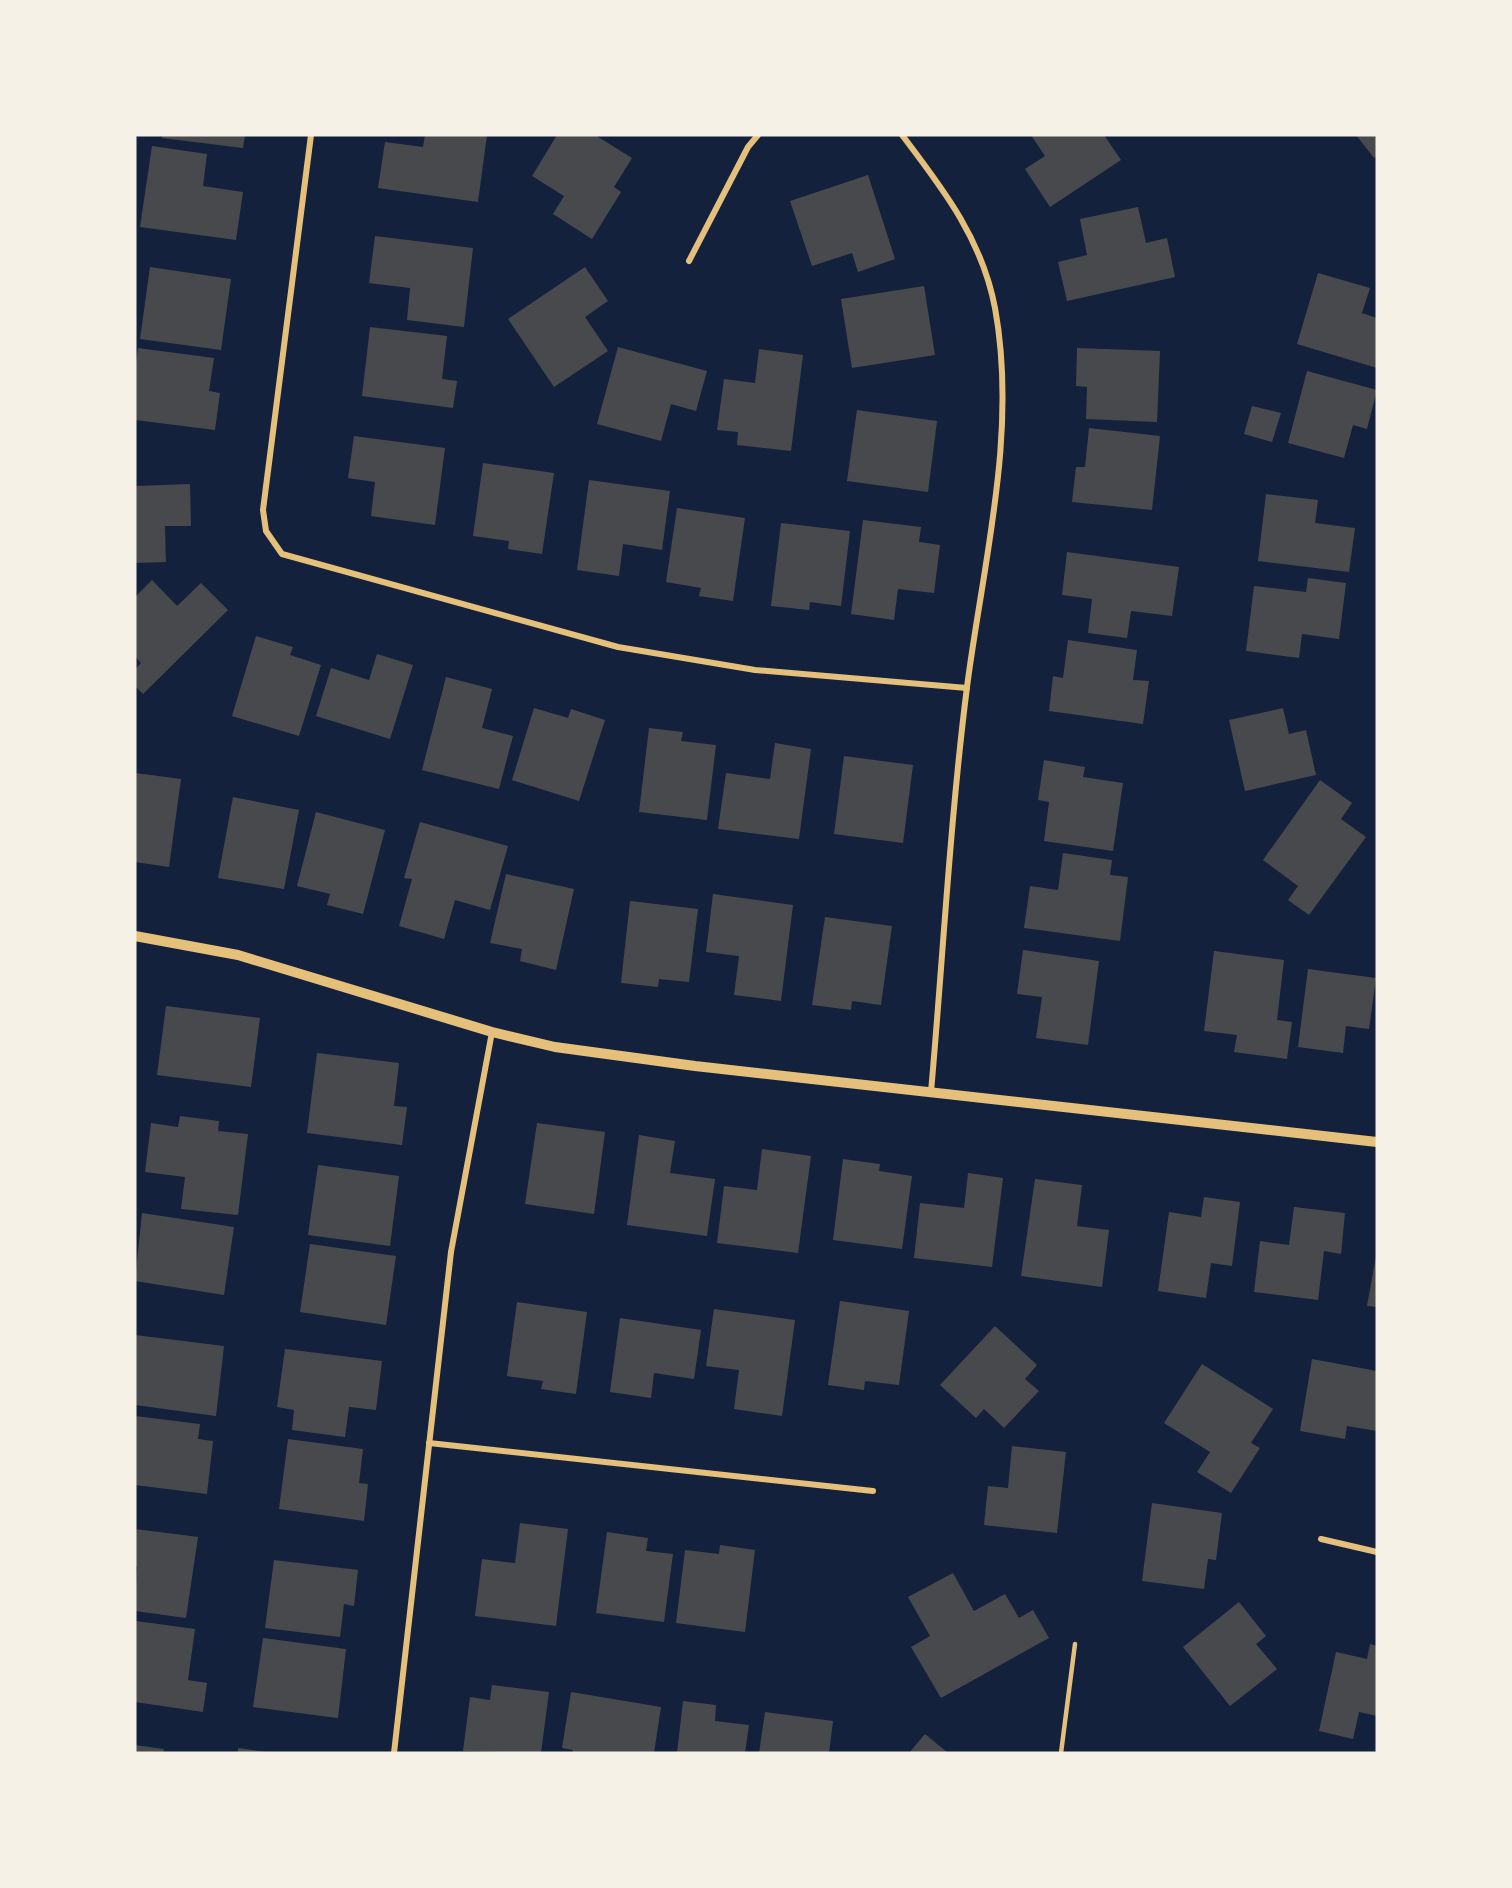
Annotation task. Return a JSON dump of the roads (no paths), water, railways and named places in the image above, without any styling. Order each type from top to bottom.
[{"type":"street","points":[[310,135],[263,510],[266,531],[282,554],[296,560],[618,647],[755,670],[967,688]]},
{"type":"street","points":[[689,261],[747,147],[758,135]]},
{"type":"street","points":[[902,135],[955,204],[986,272],[995,308],[1003,381],[999,465],[967,688],[931,1092]]},
{"type":"street","points":[[135,936],[238,955],[492,1032],[590,1052],[1377,1142]]},
{"type":"street","points":[[394,1753],[451,1252],[492,1032]]},
{"type":"street","points":[[429,1443],[873,1491]]},
{"type":"street","points":[[1321,1539],[1377,1552]]},
{"type":"lane","points":[[1061,1753],[1075,1644]]}]
